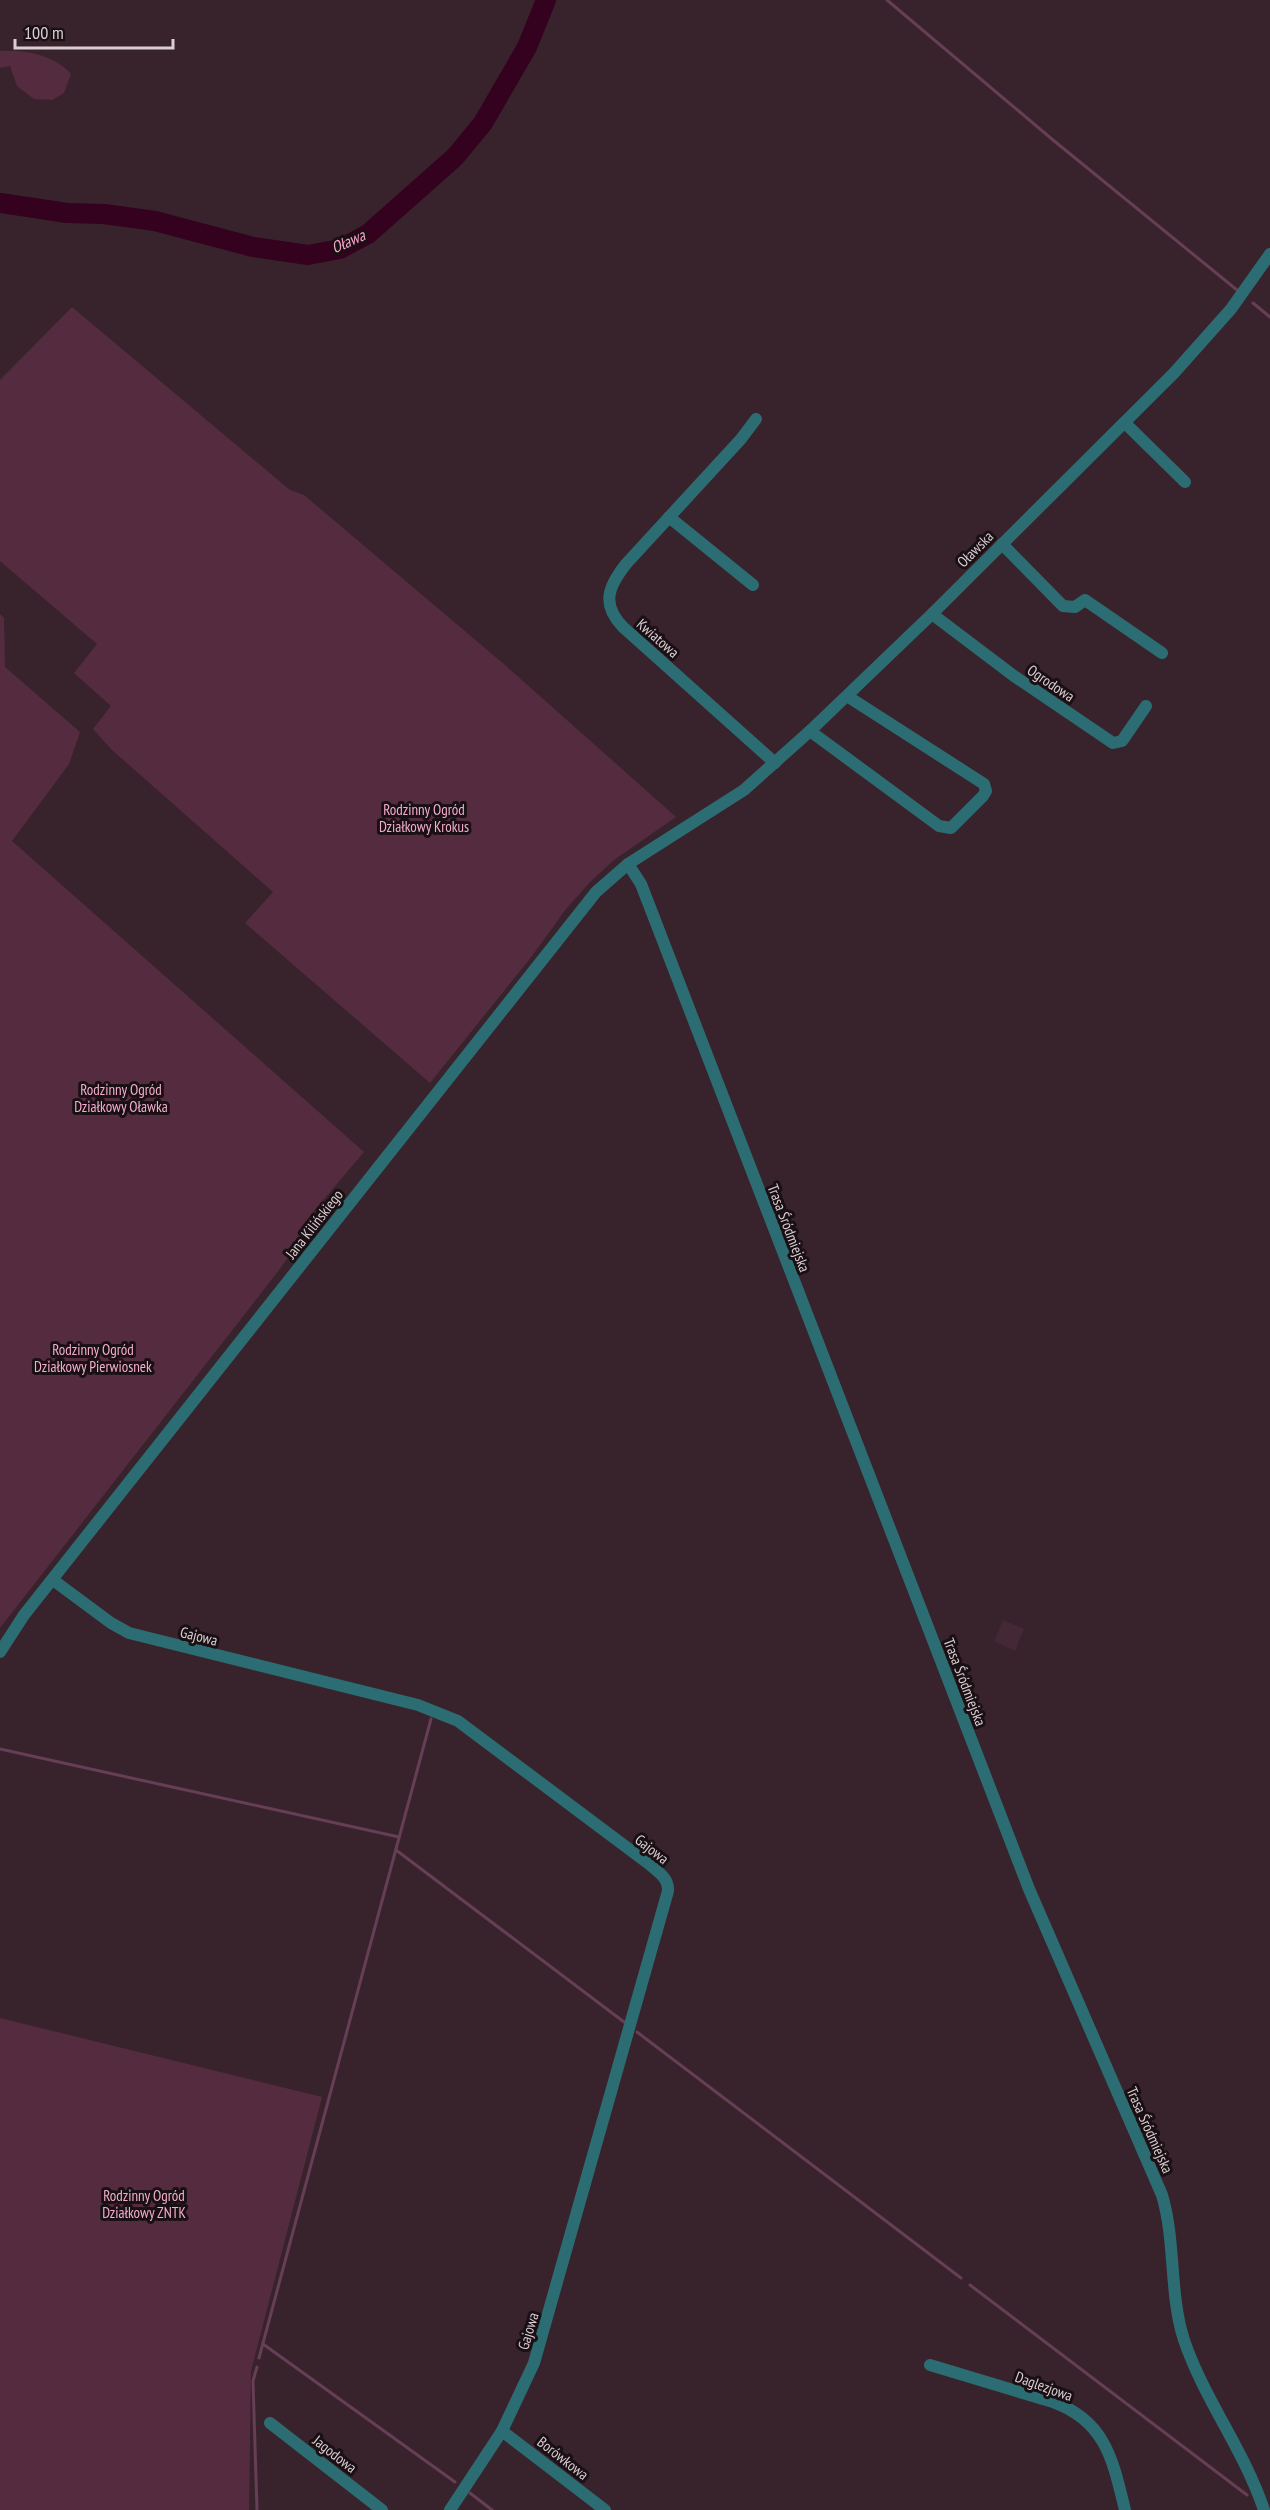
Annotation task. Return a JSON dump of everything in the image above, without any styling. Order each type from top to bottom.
[{"type":"street","name":"Oławska","points":[[672,834],[744,790],[810,731],[932,614],[1125,423],[1216,326],[1245,291],[1270,254]]},
{"type":"street","name":"Kwiatowa","points":[[756,419],[741,439],[626,564],[611,585],[609,603],[611,612],[624,627],[775,763]]},
{"type":"street","points":[[1125,423],[1185,482]]},
{"type":"street","points":[[669,517],[753,585]]},
{"type":"street","points":[[1002,544],[1063,606],[1075,607],[1085,600],[1162,653]]},
{"type":"street","name":"Ogrodowa","points":[[932,614],[1014,676],[1113,743],[1122,741],[1146,706]]},
{"type":"street","points":[[810,731],[939,826],[951,828],[983,796],[986,790],[984,784],[847,696]]},
{"type":"street","name":"Jana Kilińskiego","points":[[0,1652],[17,1624],[583,906],[628,864],[672,834]]},
{"type":"street","name":"Trasa Śródmiejska","points":[[628,864],[639,879],[1029,1889],[1162,2195],[1169,2224],[1178,2313],[1184,2339],[1196,2369],[1242,2457],[1264,2510]]},
{"type":"street","name":"Gajowa","points":[[53,1580],[111,1623],[129,1633],[418,1705],[445,1714],[497,1749],[649,1864],[664,1877],[668,1884],[668,1891],[542,2340],[523,2390],[502,2430],[450,2510]]},
{"type":"street","name":"Daglezjowa","points":[[930,2365],[1053,2402],[1067,2407],[1078,2415],[1102,2438],[1113,2463],[1125,2510]]},
{"type":"street","name":"Jagodowa","points":[[270,2422],[382,2510]]},
{"type":"street","name":"Borówkowa","points":[[502,2430],[605,2510]]},
{"type":"shaded area","points":[[1003,1620],[1024,1629],[1015,1651],[994,1641]]},
{"type":"green space","points":[[0,51],[29,52],[57,62],[71,74],[64,93],[52,100],[34,99],[17,86],[10,66],[0,68]]},
{"type":"green space","name":"Rodzinny Ogród Działkowy Krokus","points":[[72,307],[290,490],[304,495],[505,665],[676,817],[614,860],[590,882],[566,909],[532,956],[430,1083],[245,923],[273,892],[112,750],[93,729],[111,706],[74,673],[97,644],[0,561],[0,380]]},
{"type":"green space","name":"Rodzinny Ogród Działkowy Oławka","points":[[0,614],[4,618],[5,667],[80,732],[69,764],[12,841],[364,1152],[308,1218],[313,1224],[276,1274],[0,1628]]},
{"type":"green space","name":"Rodzinny Ogród Działkowy ZNTK","points":[[0,2018],[322,2097],[251,2371],[249,2510],[0,2510]]},
{"type":"waterway","name":"Oława","points":[[0,203],[67,213],[104,214],[155,221],[253,247],[308,255],[340,249],[368,234],[455,157],[483,123],[527,47],[546,0]]},
{"type":"waterway","points":[[887,0],[1053,140],[1237,290]]},
{"type":"waterway","points":[[1253,303],[1270,317]]},
{"type":"waterway","points":[[259,2358],[431,1719]]},
{"type":"waterway","points":[[0,1749],[399,1837]]},
{"type":"waterway","points":[[396,1850],[624,2022]]},
{"type":"waterway","points":[[637,2032],[961,2278]]},
{"type":"waterway","points":[[970,2285],[1247,2495]]},
{"type":"waterway","points":[[263,2344],[455,2482]]},
{"type":"waterway","points":[[257,2367],[253,2381],[257,2510]]},
{"type":"waterway","points":[[470,2493],[492,2510]]},
{"type":"park label","name":"Rodzinny Ogród Działkowy Pierwiosnek","points":[[93,1358]]}]
